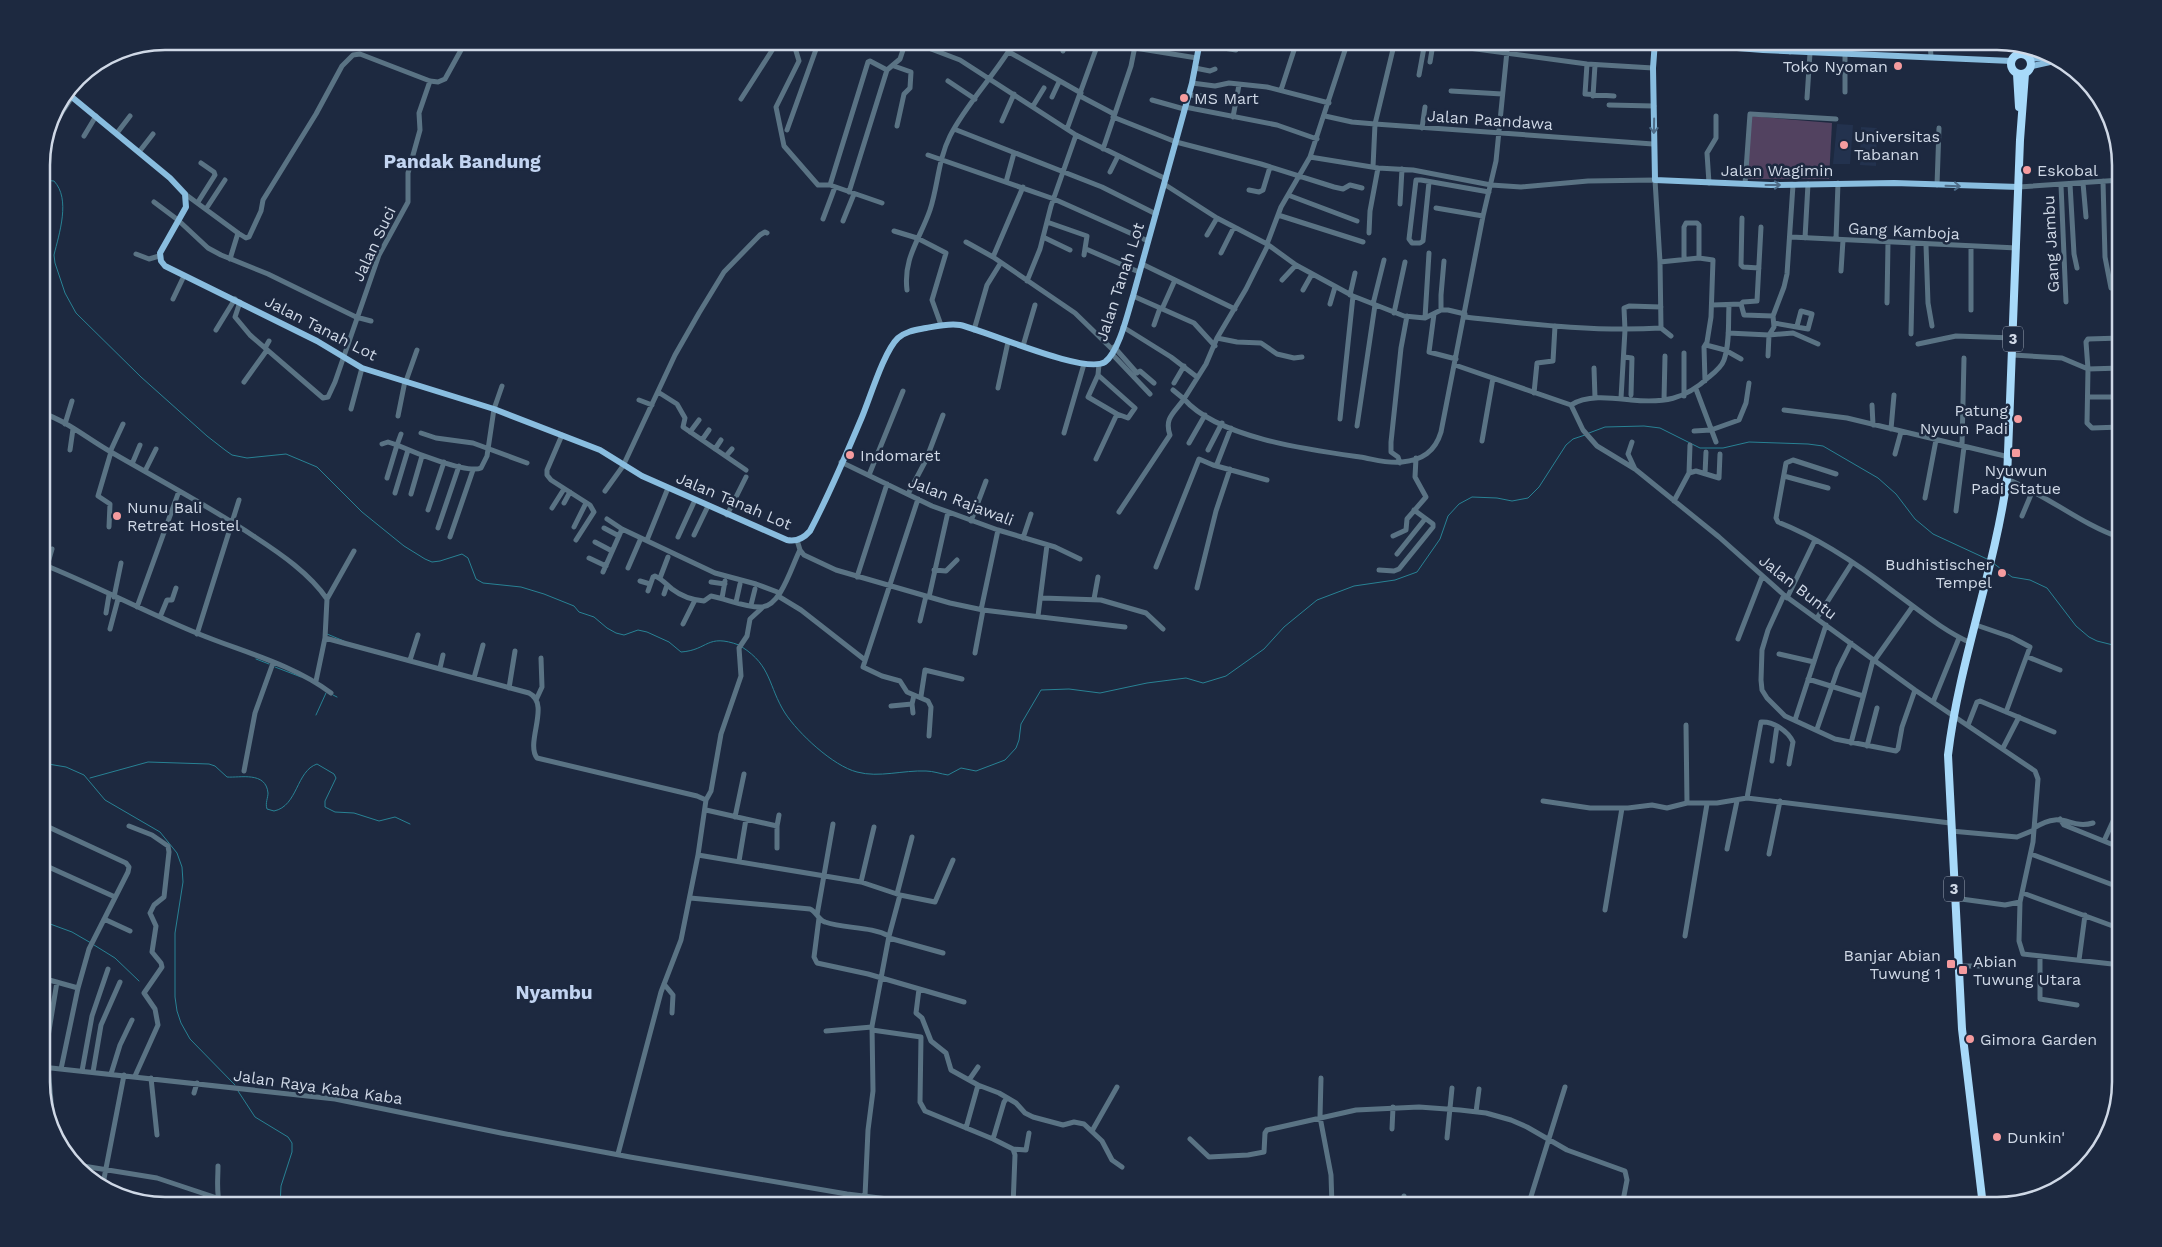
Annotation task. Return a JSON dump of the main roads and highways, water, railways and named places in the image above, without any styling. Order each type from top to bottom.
[{"type":"highway","name":"3","points":[[1981,1197],[1962,1029],[1950,827],[1948,755],[1954,716],[1988,576],[2007,479],[2021,118],[2021,74],[2012,69],[2023,57]]},
{"type":"highway","points":[[2021,74],[2023,57]]},
{"type":"main road","name":"Jalan Tanah Lot","points":[[72,97],[117,133],[185,194],[186,207],[160,256],[163,264],[317,341],[362,368],[494,409],[562,435],[608,454],[624,466],[708,506],[787,540],[797,540],[810,531],[894,343],[910,332],[940,325],[957,324],[1008,342],[1084,364],[1100,364],[1113,350],[1123,328],[1140,272],[1192,83],[1199,50]]},
{"type":"main road","name":"Jalan Wagimin","points":[[1654,50],[1653,144],[1655,180],[1793,185],[1838,183],[2019,187]]},
{"type":"main road","points":[[1770,50],[1931,57],[2038,58]]},
{"type":"waterway","points":[[50,181],[54,181],[59,188],[63,207],[61,227],[54,255],[55,263],[65,293],[76,313],[141,377],[207,436],[232,455],[247,458],[286,454],[317,467],[362,512],[404,546],[425,559],[432,562],[440,561],[462,554],[468,558],[476,579],[483,583],[521,587],[544,594],[574,606],[579,612],[594,617],[616,633],[624,635],[638,630],[647,632],[669,642],[681,652],[690,651],[714,641],[739,645]]},
{"type":"waterway","points":[[1589,433],[1605,427],[1644,426],[1660,428],[1700,448],[1723,448],[1749,442],[1823,446],[1878,478],[1896,494],[1915,519],[1933,534],[1987,559]]},
{"type":"waterway","points":[[742,647],[752,654],[764,669],[785,713],[798,730],[827,756],[848,769],[865,774],[931,771],[948,775],[961,768],[976,771],[1005,760],[1016,748],[1021,724],[1041,690],[1069,689],[1100,693],[1147,683],[1186,678],[1203,683],[1226,676],[1264,649],[1284,627],[1317,600],[1354,586],[1395,580],[1417,572],[1440,539],[1448,516],[1459,504],[1472,497],[1512,501],[1528,498],[1539,487],[1566,445],[1573,439],[1585,435]]},
{"type":"waterway","points":[[1993,563],[2012,577],[2030,580],[2047,588],[2076,626],[2089,637],[2112,645]]},
{"type":"waterway","points":[[327,634],[344,641]]},
{"type":"waterway","points":[[256,659],[269,664]]},
{"type":"waterway","points":[[275,667],[301,677]]},
{"type":"waterway","points":[[316,715],[326,693]]},
{"type":"waterway","points":[[333,695],[337,697]]},
{"type":"waterway","points":[[90,778],[148,762],[209,764],[215,766],[227,777],[252,777],[263,781],[268,793],[267,809],[274,811],[288,803],[305,774],[317,764],[334,774],[336,778],[325,801],[325,807],[335,812],[354,813],[379,821],[395,817],[410,824]]},
{"type":"waterway","points":[[50,764],[66,767],[84,775],[105,800],[160,832],[177,853],[182,867],[183,882],[175,933],[175,997],[177,1011],[190,1039],[235,1085]]},
{"type":"waterway","points":[[50,924],[72,932],[91,943]]},
{"type":"waterway","points":[[94,945],[115,958],[139,981]]},
{"type":"waterway","points":[[238,1091],[255,1117],[288,1137],[292,1143],[292,1152],[281,1186],[280,1197]]},
{"type":"place","name":"Toko Nyoman","points":[[1898,66]]},
{"type":"place","name":"MS Mart","points":[[1184,98]]},
{"type":"place","name":"Universitas Tabanan","points":[[1844,145]]},
{"type":"place","name":"Eskobal","points":[[2027,170]]},
{"type":"place","name":"Patung Nyuun Padi","points":[[2018,419]]},
{"type":"place","name":"Nyuwun Padi Statue","points":[[2016,453]]},
{"type":"place","name":"Indomaret","points":[[850,455]]},
{"type":"place","name":"Nunu Bali Retreat Hostel","points":[[117,516]]},
{"type":"place","name":"Budhistischer Tempel","points":[[2002,573]]},
{"type":"place","name":"Banjar Abian Tuwung 1","points":[[1951,964]]},
{"type":"place","name":"Abian Tuwung Utara","points":[[1963,970]]},
{"type":"place","name":"Gimora Garden","points":[[1970,1039]]},
{"type":"place","name":"Dunkin'","points":[[1997,1137]]},
{"type":"district","name":"Pandak Bandung","points":[[462,161]]},
{"type":"district","name":"Nyambu","points":[[554,992]]}]
